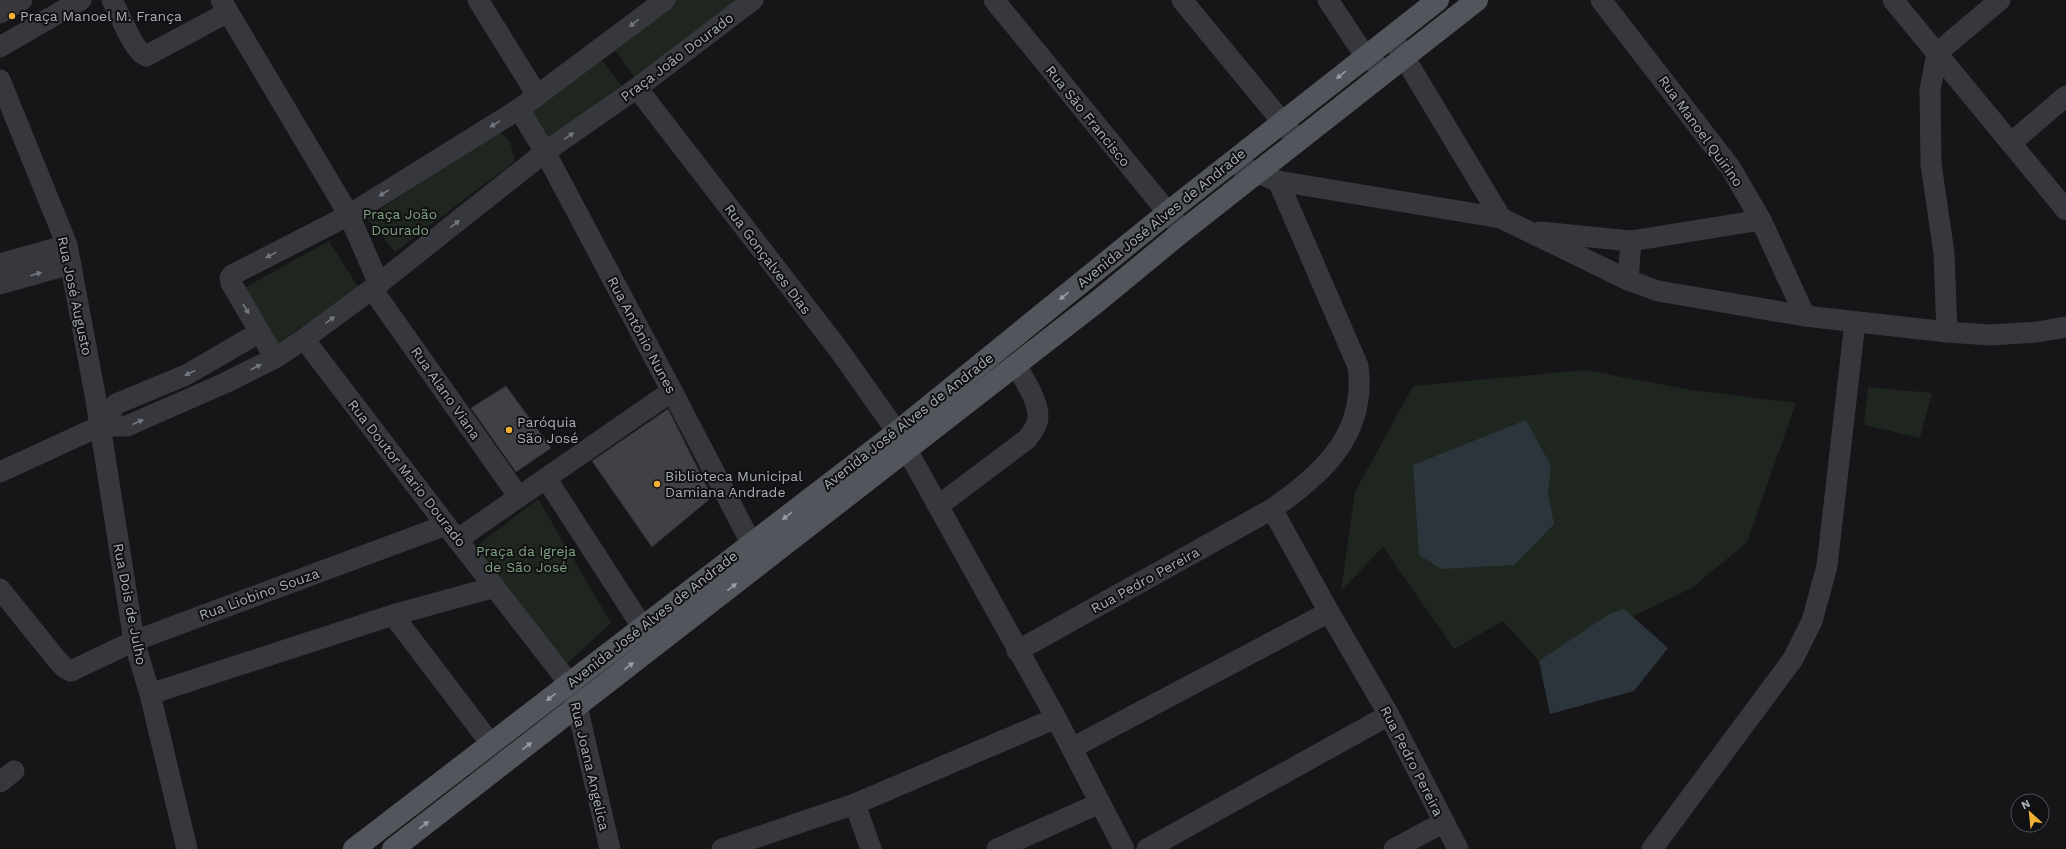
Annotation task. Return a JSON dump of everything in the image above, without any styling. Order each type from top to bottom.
[{"type":"main road","name":"Avenida José Alves de Andrade","points":[[393,849],[762,564],[902,440],[1167,213],[1438,0]]},
{"type":"main road","name":"Avenida José Alves de Andrade","points":[[354,849],[751,543],[902,440],[1016,365],[1183,231],[1477,0]]},
{"type":"street","points":[[0,13],[22,0]]},
{"type":"street","points":[[0,47],[81,0]]},
{"type":"street","points":[[112,0],[136,47],[142,55],[146,56],[224,6]]},
{"type":"street","points":[[478,0],[537,95]]},
{"type":"street","points":[[274,358],[231,283],[230,278],[232,275],[349,215],[519,109],[665,0]]},
{"type":"street","name":"Praça João Dourado","points":[[100,426],[127,426],[225,383],[274,358],[304,339],[376,287],[545,152],[637,88],[754,0]]},
{"type":"street","name":"Rua São Francisco","points":[[994,0],[1183,231]]},
{"type":"street","points":[[1182,0],[1298,141]]},
{"type":"street","points":[[1328,0],[1365,56],[1386,72]]},
{"type":"street","name":"Rua Manoel Quirino","points":[[1601,0],[1730,167],[1761,220],[1805,316]]},
{"type":"street","points":[[1893,0],[2066,210]]},
{"type":"street","points":[[1947,332],[1944,253],[1931,164],[1930,90],[1937,52],[2000,0]]},
{"type":"street","name":"Rua Alano Viana","points":[[224,6],[349,215],[376,287],[519,497]]},
{"type":"street","points":[[1392,37],[1501,218]]},
{"type":"street","name":"Rua José Augusto","points":[[0,80],[69,254],[100,426]]},
{"type":"street","name":"Rua Gonçalves Dias","points":[[637,88],[834,344],[902,440]]},
{"type":"street","points":[[2011,143],[2066,96]]},
{"type":"street","name":"Rua Antônio Nunes","points":[[519,109],[545,152],[762,564]]},
{"type":"street","points":[[1232,163],[1278,182],[1501,218],[1628,280],[1658,291],[1805,316],[1947,332],[1990,335],[2037,332],[2066,327]]},
{"type":"street","name":"Rua Pedro Pereira","points":[[1018,651],[1272,509],[1303,488],[1326,467],[1343,442],[1353,419],[1359,390],[1358,366],[1278,182]]},
{"type":"street","points":[[1527,231],[1631,241],[1761,220]]},
{"type":"street","points":[[1628,280],[1631,241]]},
{"type":"street","points":[[0,264],[69,254]]},
{"type":"street","points":[[0,284],[69,254]]},
{"type":"street","points":[[1652,849],[1793,659],[1812,621],[1827,566],[1855,322]]},
{"type":"street","points":[[0,472],[100,426],[116,404],[186,375],[215,360],[260,332]]},
{"type":"street","name":"Rua Doutor Mario Dourado","points":[[304,339],[570,683]]},
{"type":"street","points":[[215,360],[225,383]]},
{"type":"street","points":[[938,506],[1022,443],[1035,428],[1038,417],[1035,404],[1016,365]]},
{"type":"street","name":"Rua Liobino Souza","points":[[0,589],[58,661],[65,668],[74,670],[134,641],[452,532],[519,497],[672,391]]},
{"type":"street","name":"Rua Dois de Julho","points":[[100,426],[134,641],[150,694],[187,849]]},
{"type":"street","points":[[902,440],[1056,718],[1124,849]]},
{"type":"street","points":[[546,478],[655,646]]},
{"type":"street","name":"Rua Pedro Pereira","points":[[1272,509],[1329,612],[1389,715],[1458,849]]},
{"type":"street","points":[[150,694],[393,614],[495,587]]},
{"type":"street","points":[[1072,748],[1329,612]]},
{"type":"street","points":[[393,614],[491,744]]},
{"type":"street","name":"Rua Joana Angelica","points":[[570,683],[577,706],[610,849]]},
{"type":"street","points":[[1147,849],[1389,715]]},
{"type":"street","points":[[722,849],[855,804],[1056,718]]},
{"type":"street","points":[[997,849],[1100,803]]},
{"type":"street","points":[[855,804],[871,849]]},
{"type":"street","points":[[1394,849],[1444,822]]},
{"type":"green space","points":[[673,0],[751,0],[639,83],[611,45]]},
{"type":"green space","points":[[597,54],[626,92],[539,160],[513,115]]},
{"type":"green space","name":"Praça João Dourado","points":[[499,132],[510,141],[515,161],[395,252],[367,218]]},
{"type":"green space","points":[[329,241],[359,288],[271,348],[242,289]]},
{"type":"green space","points":[[1585,370],[1692,390],[1796,403],[1747,542],[1692,588],[1539,661],[1503,621],[1454,649],[1383,547],[1341,591],[1355,492],[1413,386]]},
{"type":"green space","points":[[1868,387],[1932,393],[1920,438],[1864,425]]},
{"type":"green space","name":"Praça da Igreja de São José","points":[[538,499],[611,623],[559,671],[470,551]]},
{"type":"shaded area","points":[[1526,420],[1551,466],[1548,492],[1554,524],[1514,565],[1441,569],[1419,555],[1413,465]]},
{"type":"shaded area","points":[[1624,609],[1668,648],[1634,691],[1550,714],[1539,661],[1611,613]]},
{"type":"building","name":"Paróquia São José","points":[[506,386],[551,448],[516,472],[471,408]]},
{"type":"building","name":"Biblioteca Municipal Damiana Andrade","points":[[668,409],[712,497],[652,547],[592,461]]},
{"type":"place","name":"Praça Manoel M. França","points":[[12,16]]},
{"type":"place","name":"Paróquia São José","points":[[509,430]]},
{"type":"place","name":"Biblioteca Municipal Damiana Andrade","points":[[657,484]]}]
